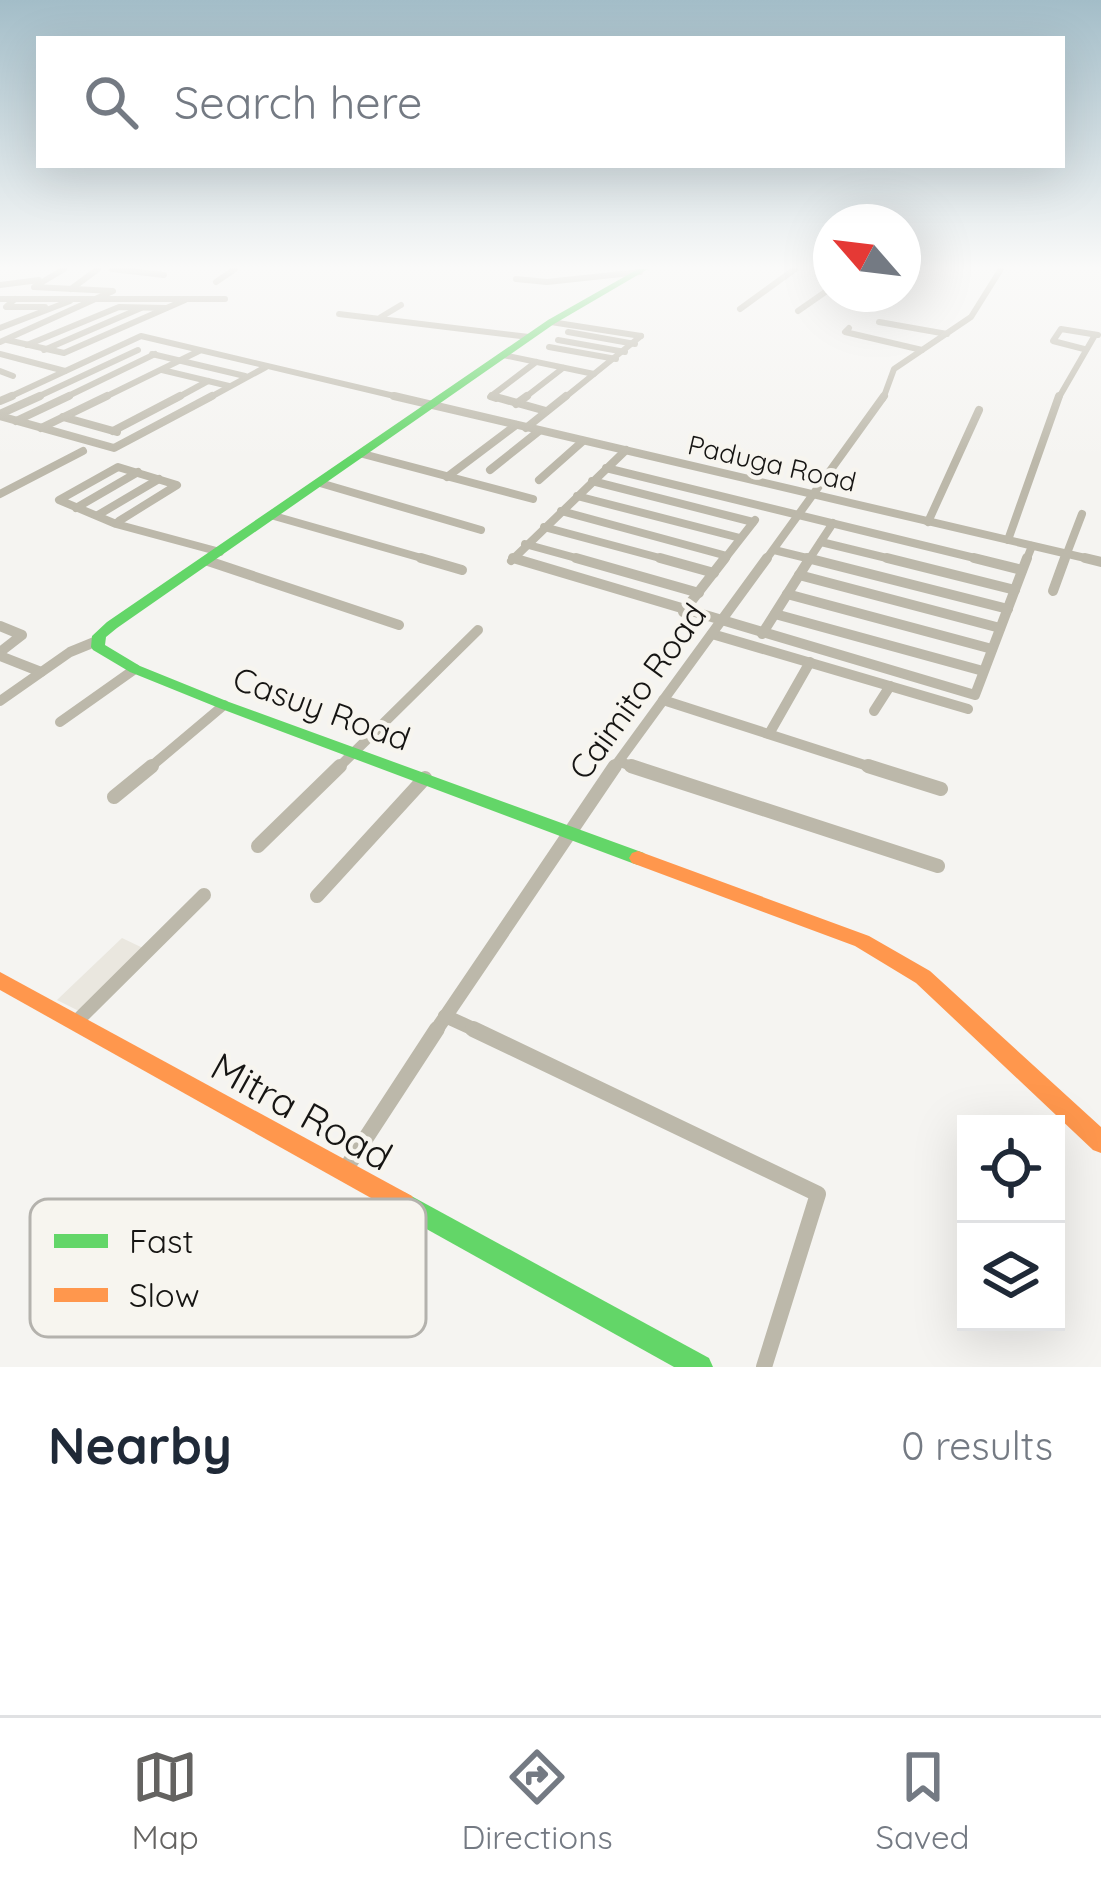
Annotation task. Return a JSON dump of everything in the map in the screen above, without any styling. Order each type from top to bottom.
[{"type":"street","points":[[27,345],[56,333]]},
{"type":"street","points":[[44,350],[84,333]]},
{"type":"street","points":[[2,340],[66,353],[111,333]]},
{"type":"street","points":[[498,333],[529,337]]},
{"type":"street","points":[[0,701],[98,640],[535,333]]},
{"type":"street","points":[[546,411],[490,397],[567,333]]},
{"type":"street","points":[[572,333],[635,344]]},
{"type":"street","points":[[447,477],[644,337],[618,333]]},
{"type":"street","points":[[847,333],[922,350]]},
{"type":"street","points":[[940,333],[947,334]]},
{"type":"street","points":[[1008,540],[1033,484],[1054,405],[1093,346],[1053,341],[1060,333]]},
{"type":"street","name":"Caimito Road","points":[[343,1172],[569,829],[882,400],[894,369],[947,334]]},
{"type":"street","name":"Paduga Road","points":[[120,346],[141,336],[1101,562]]},
{"type":"street","points":[[558,340],[625,352]]},
{"type":"street","points":[[0,400],[120,346],[246,377]]},
{"type":"street","points":[[549,347],[616,359]]},
{"type":"street","points":[[0,415],[138,350]]},
{"type":"street","points":[[41,428],[199,351]]},
{"type":"street","points":[[16,421],[155,354]]},
{"type":"street","points":[[1,355],[65,371]]},
{"type":"street","points":[[502,356],[594,374]]},
{"type":"street","points":[[577,371],[596,356]]},
{"type":"street","points":[[0,415],[112,448],[266,367]]},
{"type":"street","points":[[516,404],[563,368]]},
{"type":"street","points":[[161,370],[229,386]]},
{"type":"street","points":[[0,371],[14,375],[0,382]]},
{"type":"street","points":[[113,431],[208,381]]},
{"type":"street","points":[[928,522],[979,410]]},
{"type":"street","points":[[63,417],[134,437]]},
{"type":"street","points":[[490,470],[539,430]]},
{"type":"street","points":[[538,480],[583,441]]},
{"type":"street","points":[[0,494],[83,451]]},
{"type":"street","points":[[626,451],[510,561],[975,695],[1032,546]]},
{"type":"street","points":[[363,454],[533,499]]},
{"type":"street","points":[[118,521],[177,485],[115,468],[58,500],[399,626]]},
{"type":"street","points":[[606,468],[1022,570]]},
{"type":"street","points":[[76,508],[138,472]]},
{"type":"street","points":[[98,515],[159,478]]},
{"type":"street","points":[[592,481],[753,522]]},
{"type":"street","points":[[320,484],[481,530]]},
{"type":"street","points":[[577,496],[740,538]]},
{"type":"street","points":[[683,612],[766,507]]},
{"type":"street","points":[[560,511],[727,556]]},
{"type":"street","points":[[1053,590],[1071,555],[1082,514]]},
{"type":"street","points":[[274,516],[462,570]]},
{"type":"street","points":[[761,634],[833,524]]},
{"type":"street","points":[[544,526],[714,573]]},
{"type":"street","points":[[820,542],[1016,590]]},
{"type":"street","points":[[525,544],[699,592]]},
{"type":"street","points":[[774,550],[1009,610]]},
{"type":"street","points":[[799,575],[1000,628]]},
{"type":"street","points":[[787,594],[992,649]]},
{"type":"street","points":[[775,614],[983,671]]},
{"type":"street","points":[[0,626],[22,637],[0,654],[41,672]]},
{"type":"street","points":[[258,846],[478,630]]},
{"type":"street","points":[[712,634],[968,710]]},
{"type":"street","name":"Casuy Road","points":[[98,640],[105,654],[224,706],[569,829],[884,952],[987,1032],[1101,1142]]},
{"type":"street","points":[[769,734],[811,662]]},
{"type":"street","points":[[60,722],[135,669]]},
{"type":"street","points":[[874,711],[890,686]]},
{"type":"street","points":[[938,700],[951,688]]},
{"type":"street","points":[[663,700],[941,789]]},
{"type":"street","points":[[114,797],[224,706]]},
{"type":"street","points":[[620,762],[938,866]]},
{"type":"street","points":[[316,896],[425,778]]},
{"type":"street","points":[[76,1022],[204,895]]},
{"type":"street","name":"Mitra Road","points":[[0,980],[392,1199]]},
{"type":"street","points":[[445,1016],[818,1194],[764,1367]]},
{"type":"street","name":"Mitra Road","points":[[426,1217],[700,1367]]},
{"type":"shaded area","points":[[122,938],[145,949],[81,1012],[57,1000]]},
{"type":"traffic: fast","points":[[535,333],[112,625],[99,636],[98,647],[135,669],[224,705],[638,858]]},
{"type":"traffic: fast","points":[[426,1216],[700,1367]]},
{"type":"traffic: slow","points":[[638,858],[862,941],[923,977],[1101,1142]]},
{"type":"traffic: slow","points":[[0,980],[395,1199]]}]
